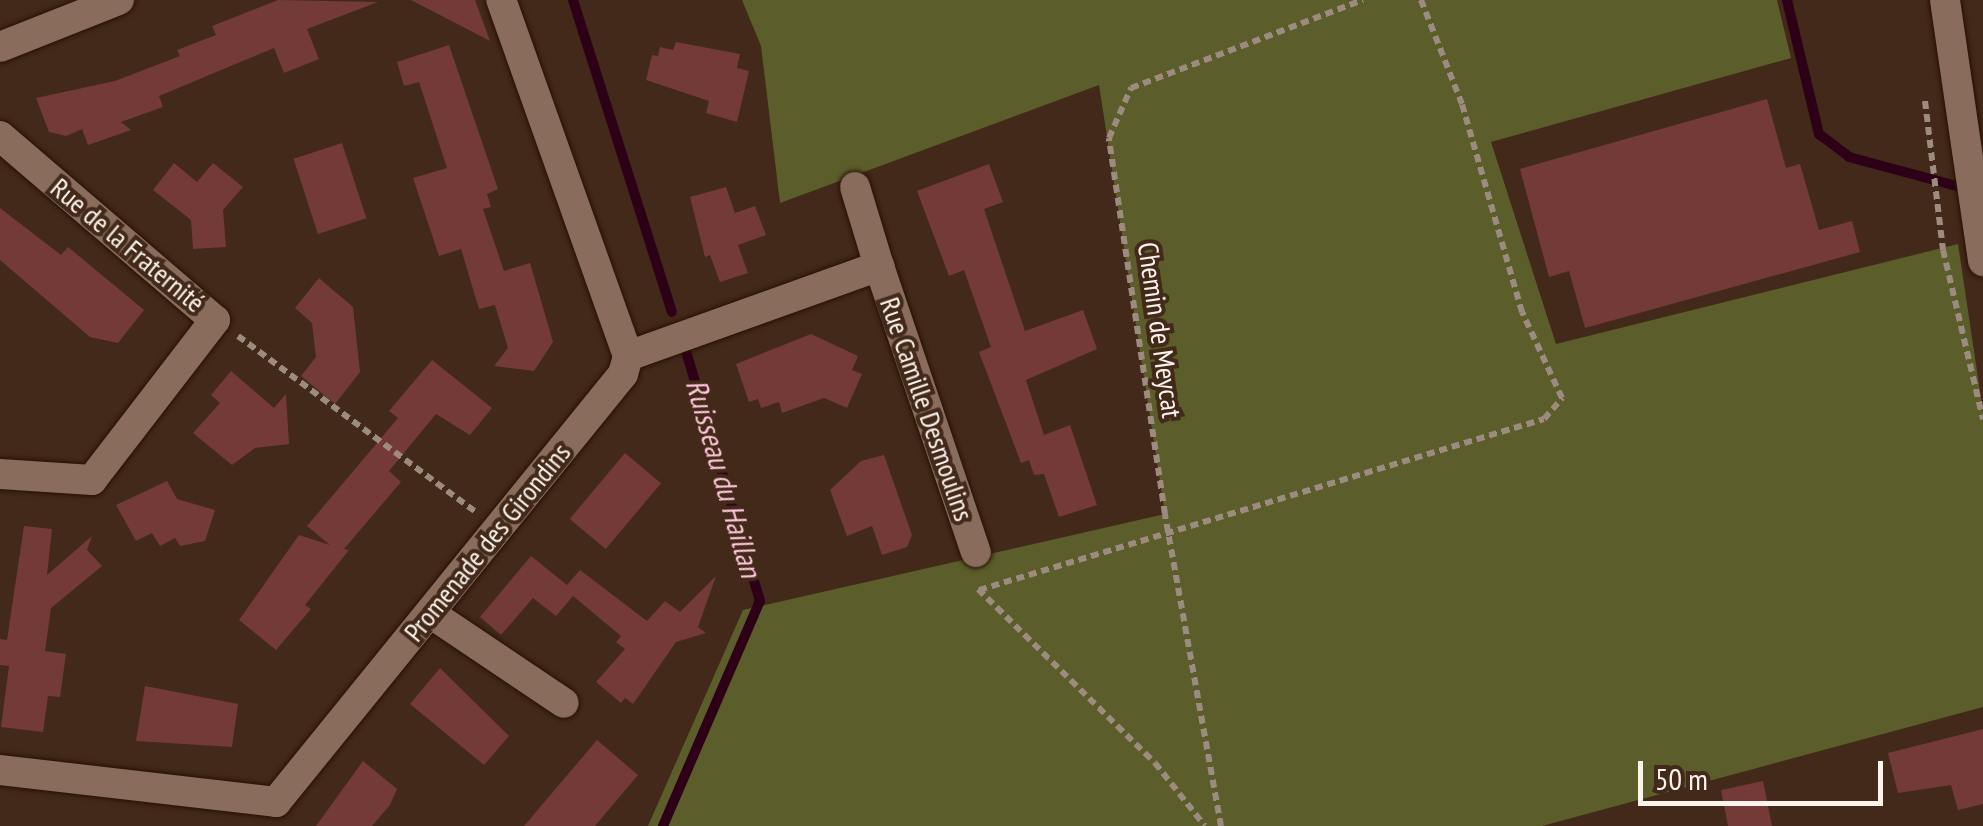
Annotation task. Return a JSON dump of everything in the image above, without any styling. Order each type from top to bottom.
[{"type":"street","points":[[0,47],[119,0]]},
{"type":"street","points":[[501,0],[628,356]]},
{"type":"street","points":[[1945,0],[1983,261]]},
{"type":"street","name":"Rue de la Fraternité","points":[[0,136],[215,320],[92,480],[0,474]]},
{"type":"street","name":"Rue Camille Desmoulins","points":[[856,187],[976,552]]},
{"type":"street","name":"Rue Camille Desmoulins","points":[[628,356],[879,266]]},
{"type":"street","name":"Promenade des Girondins","points":[[0,770],[276,802],[624,374],[628,356]]},
{"type":"street","points":[[430,613],[564,703]]},
{"type":"path","name":"Chemin de Meycat","points":[[1221,826],[1167,529],[1109,138],[1131,88],[1363,0]]},
{"type":"path","points":[[979,590],[1167,529],[1544,419],[1562,398],[1522,312],[1462,104],[1421,0]]},
{"type":"path","points":[[215,320],[498,529]]},
{"type":"path","points":[[976,552],[959,559],[979,590],[1117,724],[1205,826]]},
{"type":"green space","points":[[742,0],[1777,0],[1791,58],[1491,142],[1556,344],[1958,244],[1983,411],[1983,707],[1542,826],[648,826],[743,610],[1165,514],[1099,85],[780,203],[761,46]]},
{"type":"building","points":[[278,0],[378,2],[307,29],[319,59],[284,73],[274,48],[159,96],[163,107],[121,122],[131,130],[88,145],[82,129],[66,136],[49,132],[36,98],[115,81],[180,56],[177,50],[216,35],[212,26]]},
{"type":"building","points":[[411,0],[475,0],[490,41]]},
{"type":"building","points":[[676,42],[740,54],[737,68],[749,71],[737,122],[706,113],[709,101],[646,80],[652,55],[658,56],[660,47],[673,50]]},
{"type":"building","points":[[449,45],[498,189],[487,194],[491,207],[483,209],[504,271],[530,263],[553,342],[534,371],[494,366],[508,348],[495,305],[479,309],[461,249],[439,256],[413,178],[447,168],[419,82],[404,86],[397,62]]},
{"type":"building","points":[[1767,99],[1786,168],[1800,164],[1819,230],[1852,221],[1860,252],[1585,328],[1569,271],[1549,277],[1520,169]]},
{"type":"building","points":[[342,143],[366,218],[318,234],[293,159]]},
{"type":"building","points":[[174,163],[197,182],[213,163],[243,187],[223,210],[226,247],[193,249],[191,220],[153,190]]},
{"type":"building","points":[[989,164],[1003,202],[984,209],[1025,331],[1083,310],[1097,349],[1026,380],[1044,435],[1070,425],[1097,505],[1059,517],[1044,474],[1034,475],[1029,460],[1021,463],[979,352],[991,347],[964,270],[949,276],[917,191]]},
{"type":"building","points":[[726,187],[735,213],[755,206],[766,235],[738,245],[748,273],[720,282],[710,255],[705,257],[690,197]]},
{"type":"building","points":[[0,208],[61,255],[68,247],[144,310],[118,343],[90,337],[0,260]]},
{"type":"building","points":[[319,278],[353,307],[360,372],[335,404],[301,376],[316,357],[312,323],[295,308]]},
{"type":"building","points":[[811,334],[858,356],[852,370],[862,374],[847,408],[824,398],[782,413],[779,402],[761,408],[758,399],[749,402],[736,364]]},
{"type":"building","points":[[432,360],[492,408],[470,435],[436,414],[389,471],[401,482],[344,549],[349,550],[305,605],[311,609],[276,650],[239,620],[299,535],[330,545],[307,526],[398,418],[389,411]]},
{"type":"building","points":[[231,371],[274,408],[286,394],[289,444],[255,448],[232,465],[193,433],[220,403],[211,395]]},
{"type":"building","points":[[625,453],[661,483],[606,549],[570,519]]},
{"type":"building","points":[[884,455],[912,535],[907,547],[882,555],[872,526],[847,536],[830,490],[861,461]]},
{"type":"building","points":[[167,481],[177,499],[215,510],[205,541],[180,546],[175,538],[160,546],[152,533],[136,541],[116,505]]},
{"type":"building","points":[[24,526],[52,529],[47,575],[92,536],[87,550],[102,566],[51,608],[45,651],[66,654],[60,697],[48,696],[43,732],[1,727],[9,666],[0,665],[0,639],[7,640]]},
{"type":"building","points":[[531,556],[567,585],[580,570],[647,621],[665,601],[680,612],[716,576],[698,627],[706,633],[676,642],[633,704],[625,698],[621,703],[596,682],[625,649],[616,642],[621,636],[573,596],[556,616],[533,598],[501,635],[480,617]]},
{"type":"building","points":[[440,668],[509,736],[484,765],[410,704]]},
{"type":"building","points":[[145,686],[238,704],[232,747],[136,741]]},
{"type":"building","points":[[1983,729],[1983,804],[1958,810],[1951,785],[1898,793],[1888,753]]},
{"type":"building","points":[[597,740],[638,775],[595,826],[524,826]]},
{"type":"building","points":[[363,761],[397,789],[390,805],[372,826],[316,826]]},
{"type":"building","points":[[1763,781],[1772,826],[1728,826],[1721,790]]},
{"type":"waterway","name":"Ruisseau du Haillan","points":[[573,0],[672,312]]},
{"type":"waterway","points":[[1787,0],[1819,134],[1849,157],[1968,189]]},
{"type":"waterway","name":"Ruisseau du Haillan","points":[[663,826],[760,601],[686,351]]}]
